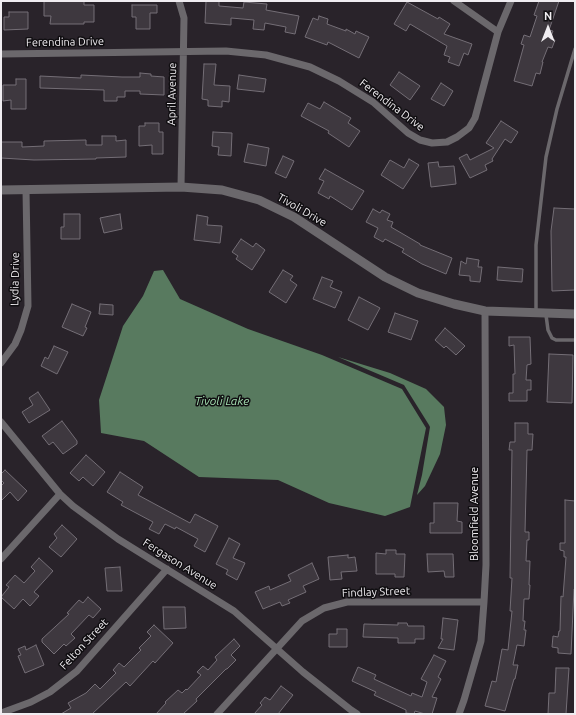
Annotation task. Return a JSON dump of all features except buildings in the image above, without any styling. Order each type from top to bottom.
[{"type":"street","name":"April Avenue","points":[[180,1],[184,18],[181,187]]},
{"type":"street","points":[[454,1],[498,32]]},
{"type":"street","name":"Ferendina Drive","points":[[1,54],[226,51],[266,55],[310,67],[339,81],[373,102],[408,133],[420,140],[432,143],[447,142],[469,128],[475,118],[498,32],[511,1]]},
{"type":"street","name":"Tivoli Drive","points":[[1,190],[181,187],[222,190],[259,200],[294,217],[391,280],[418,293],[454,304],[485,311],[575,314]]},
{"type":"street","name":"Lydia Drive","points":[[1,363],[15,344],[28,306],[26,190]]},
{"type":"street","name":"Bloomfield Avenue","points":[[459,714],[481,641],[484,602],[486,565],[485,311]]},
{"type":"street","name":"Fergason Avenue","points":[[1,422],[60,494],[73,506],[118,539],[234,611],[303,672],[357,714]]},
{"type":"street","points":[[1,559],[60,494]]},
{"type":"street","name":"Felton Street","points":[[1,713],[31,702],[50,692],[77,671],[167,569]]},
{"type":"street","name":"Findlay Street","points":[[217,714],[302,621],[324,608],[347,602],[484,602]]},
{"type":"lane","points":[[536,313],[536,245],[546,157],[557,109],[575,49]]},
{"type":"lane","points":[[546,314],[548,330],[552,338],[556,340],[575,340]]},
{"type":"water","name":"Tivoli Lake","points":[[163,270],[180,299],[248,329],[322,355],[402,389],[426,428],[410,507],[385,516],[329,503],[278,480],[199,477],[144,441],[101,433],[99,400],[123,326],[143,296],[154,271]]},
{"type":"water","points":[[338,357],[390,373],[426,389],[444,407],[446,425],[440,454],[425,486],[417,495],[422,475],[430,427],[429,425],[404,385]]}]
